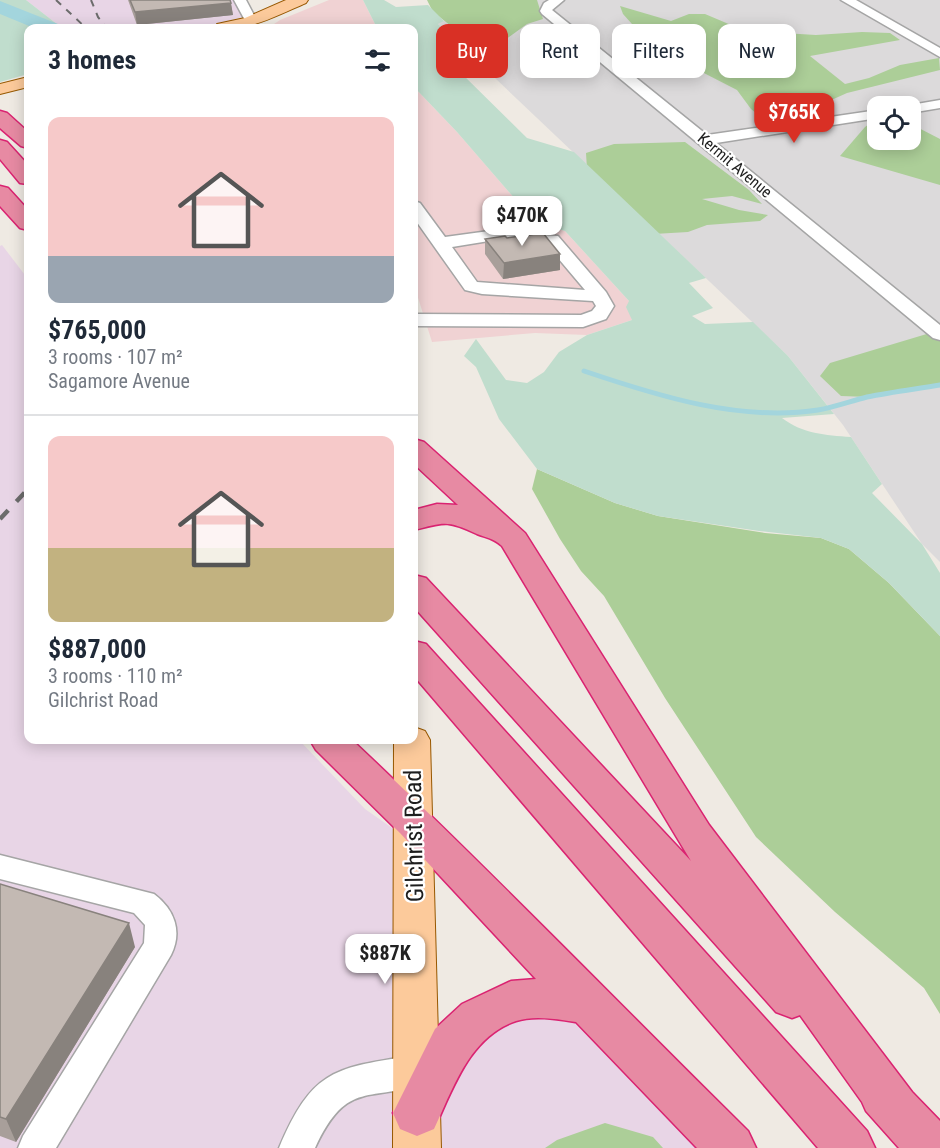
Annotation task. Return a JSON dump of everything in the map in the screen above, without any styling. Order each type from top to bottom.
[{"type":"highway","points":[[0,117],[24,138]]},
{"type":"highway","points":[[0,146],[24,173]]},
{"type":"highway","points":[[0,193],[24,219]]},
{"type":"highway","points":[[418,452],[514,540],[695,836],[898,1112]]},
{"type":"highway","points":[[418,519],[438,512],[463,514],[514,540]]},
{"type":"highway","points":[[418,590],[621,814],[932,1148]]},
{"type":"highway","points":[[418,658],[850,1148]]},
{"type":"highway","points":[[333,744],[414,822],[588,1004],[731,1148]]},
{"type":"highway","points":[[417,1111],[451,1044],[478,1018],[511,1001],[548,998],[588,1004]]},
{"type":"main road","points":[[255,24],[300,0]]},
{"type":"main road","points":[[0,89],[24,83]]},
{"type":"main road","name":"Gilchrist Road","points":[[412,744],[417,1111]]},
{"type":"street","points":[[240,0],[252,24]]},
{"type":"street","name":"Kermit Avenue","points":[[558,0],[546,8],[546,11],[556,21],[705,140],[940,334]]},
{"type":"street","points":[[847,0],[940,53]]},
{"type":"street","points":[[921,107],[940,104]]},
{"type":"street","points":[[705,140],[867,116]]},
{"type":"street","points":[[418,211],[467,282],[476,288],[600,296]]},
{"type":"street","points":[[418,320],[583,321],[593,319],[603,311],[605,306],[600,296],[552,240],[489,236],[441,243]]},
{"type":"street","points":[[0,867],[143,903],[157,913],[161,927],[160,945],[36,1148]]},
{"type":"street","points":[[297,1148],[309,1118],[327,1095],[341,1086],[417,1111]]},
{"type":"shaded area","points":[[26,0],[234,0],[243,17],[216,24],[57,24]]},
{"type":"shaded area","points":[[329,0],[363,0],[375,24],[274,24]]},
{"type":"shaded area","points":[[480,0],[940,0],[940,562],[922,544],[843,425],[788,356],[495,78],[508,78],[508,24],[438,24]]},
{"type":"shaded area","points":[[418,91],[457,132],[535,222],[565,231],[629,301],[632,320],[587,335],[535,333],[432,342],[418,298]]},
{"type":"shaded area","points":[[2,245],[24,274],[24,744],[303,744],[365,809],[415,844],[417,1112],[451,1044],[548,998],[722,1148],[0,1148],[0,246]]},
{"type":"green space","points":[[0,0],[26,0],[57,24],[24,24],[24,75],[0,82]]},
{"type":"green space","points":[[363,0],[384,0],[396,7],[428,5],[444,21],[436,24],[436,78],[466,78],[527,138],[574,152],[706,278],[689,283],[713,308],[692,316],[705,324],[753,322],[788,356],[834,414],[782,418],[806,431],[851,437],[882,484],[872,493],[922,544],[940,573],[940,636],[889,583],[849,549],[821,538],[658,516],[615,503],[537,469],[499,419],[476,367],[464,356],[476,339],[506,380],[527,383],[544,372],[559,352],[587,335],[632,320],[626,307],[629,301],[565,231],[535,222],[457,132],[418,91],[418,24],[375,24]]},
{"type":"green space","points":[[427,0],[537,0],[543,19],[520,24],[520,29],[508,38],[508,24],[449,24],[433,12]]},
{"type":"green space","points":[[620,6],[671,21],[689,14],[705,14],[729,24],[718,24],[718,78],[796,78],[796,34],[890,33],[900,40],[810,56],[845,84],[869,78],[900,65],[939,58],[940,70],[847,93],[827,102],[828,113],[801,121],[771,125],[751,109],[737,90],[706,74],[706,24],[632,24],[623,14]]},
{"type":"green space","points":[[867,126],[867,150],[921,150],[921,129],[940,139],[940,185],[840,156]]},
{"type":"green space","points":[[685,142],[749,190],[762,204],[732,196],[702,199],[739,210],[768,215],[760,221],[707,225],[688,232],[654,234],[587,169],[586,153],[614,144]]},
{"type":"green space","points":[[940,330],[940,385],[869,397],[841,396],[820,376],[830,363]]},
{"type":"green space","points":[[537,469],[615,503],[658,516],[765,533],[821,538],[849,549],[889,583],[940,636],[940,1014],[924,988],[835,912],[756,837],[665,698],[604,596],[581,571],[560,539],[532,489]]},
{"type":"green space","points":[[605,1123],[653,1137],[663,1148],[545,1148],[557,1140]]},
{"type":"building","points":[[130,0],[230,0],[231,3],[135,12]]},
{"type":"building","points":[[543,233],[560,254],[504,263],[485,239],[505,236],[507,238]]},
{"type":"building","points":[[0,884],[129,923],[6,1119],[0,1117]]},
{"type":"waterway","points":[[0,7],[41,24]]},
{"type":"waterway","points":[[584,371],[670,397],[729,410],[759,412],[789,413],[818,410],[867,397],[940,385]]},
{"type":"railway","points":[[56,0],[82,24]]},
{"type":"railway","points":[[91,0],[104,24]]},
{"type":"railway","points":[[0,519],[24,493]]}]
